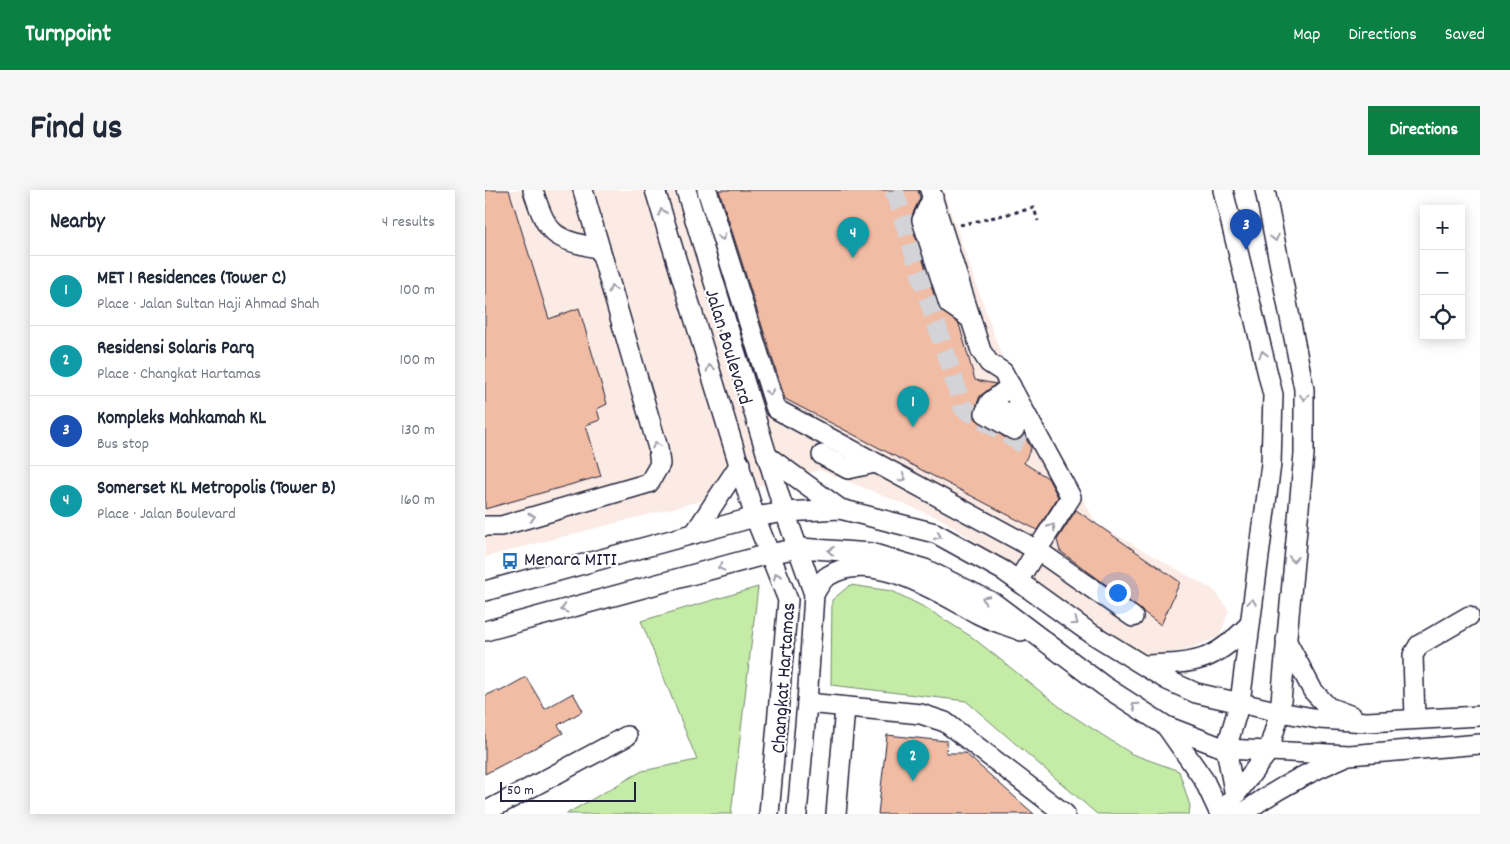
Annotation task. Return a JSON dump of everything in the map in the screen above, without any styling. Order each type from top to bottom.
[{"type":"street","points":[[533,190],[542,219],[553,233],[569,242],[601,249]]},
{"type":"street","points":[[485,526],[501,526],[649,483],[660,464],[658,448],[583,190]]},
{"type":"street","name":"Jalan Boulevard","points":[[655,190],[755,517]]},
{"type":"street","name":"Jalan Boulevard","points":[[686,190],[785,512]]},
{"type":"street","points":[[707,190],[776,410],[879,460],[1037,550],[1133,618]]},
{"type":"street","points":[[1223,190],[1273,395],[1271,464],[1248,626],[1240,702],[1226,749],[1238,805]]},
{"type":"street","points":[[1238,805],[1268,752],[1280,712],[1285,639],[1304,454],[1304,389],[1265,190]]},
{"type":"street","points":[[931,193],[981,351],[989,363],[1003,372],[1071,496],[1017,581]]},
{"type":"street","points":[[931,193],[922,220],[949,304],[971,319]]},
{"type":"street","points":[[989,402],[1011,386]]},
{"type":"street","points":[[1031,448],[1058,472]]},
{"type":"street","points":[[822,455],[848,468],[879,460]]},
{"type":"street","points":[[767,456],[841,509]]},
{"type":"street","points":[[694,534],[740,464]]},
{"type":"street","points":[[485,591],[755,517],[785,512],[841,509],[935,533],[1017,581],[1086,630],[1167,680],[1196,693],[1319,719],[1367,722],[1480,716]]},
{"type":"street","name":"Changkat Hartamas","points":[[785,512],[800,548],[814,594],[797,814]]},
{"type":"street","name":"Changkat Hartamas","points":[[755,517],[768,554],[788,600],[769,814]]},
{"type":"street","points":[[485,630],[768,554],[800,548],[871,554],[925,569],[994,603],[1104,686],[1166,726],[1226,749],[1349,755],[1480,744]]},
{"type":"street","points":[[814,594],[826,576],[840,569],[868,566],[921,583],[980,616],[1039,637]]},
{"type":"street","points":[[1415,718],[1413,655],[1419,645],[1469,616]]},
{"type":"street","points":[[1145,665],[1185,664],[1210,657],[1228,646],[1248,626]]},
{"type":"street","points":[[1285,639],[1313,691],[1328,707],[1367,722]]},
{"type":"street","points":[[807,703],[921,714],[945,722],[1065,814]]},
{"type":"street","points":[[837,814],[845,708]]},
{"type":"street","points":[[1166,726],[1204,780],[1221,814],[1274,790],[1304,773],[1349,755]]},
{"type":"street","points":[[485,812],[627,736]]},
{"type":"path","points":[[943,229],[1034,208],[1038,221]]},
{"type":"shaded area","points":[[485,190],[943,190],[1004,363],[1097,524],[1215,591],[1229,611],[1219,637],[1185,650],[1146,656],[941,519],[820,470],[485,557]]},
{"type":"green space","points":[[850,585],[892,591],[926,608],[972,637],[1065,711],[1132,754],[1179,771],[1190,806],[1189,814],[1097,814],[966,701],[831,685],[832,600]]},
{"type":"green space","points":[[758,587],[731,814],[566,814],[642,771],[697,760],[641,621]]},
{"type":"building","points":[[485,190],[509,190],[549,319],[579,308],[607,404],[597,409],[600,420],[586,425],[601,476],[485,509]]},
{"type":"building","points":[[719,190],[918,190],[920,198],[912,215],[911,223],[938,307],[959,324],[975,380],[996,384],[980,396],[975,409],[975,418],[1009,440],[1019,440],[1024,435],[1031,448],[1024,463],[1048,478],[1058,497],[1037,530],[785,399]]},
{"type":"building","points":[[1076,510],[1180,582],[1161,625],[1060,551],[1057,540]]},
{"type":"building","points":[[526,677],[545,709],[573,693],[583,711],[558,725],[563,733],[485,774],[485,696],[498,690],[499,692]]},
{"type":"building","points":[[887,735],[947,741],[946,753],[965,753],[1034,814],[878,814]]},
{"type":"tunnel","points":[[894,190],[963,408],[1031,449]]},
{"type":"place","name":"Kompleks Mahkamah KL","points":[[1246,250]]},
{"type":"place","name":"Somerset KL Metropolis (Tower B)","points":[[853,258]]},
{"type":"place","name":"MET 1 Residences (Tower C)","points":[[913,427]]},
{"type":"place","name":"Menara MITI","points":[[510,561]]},
{"type":"place","name":"Residensi Solaris Parq","points":[[913,781]]}]
